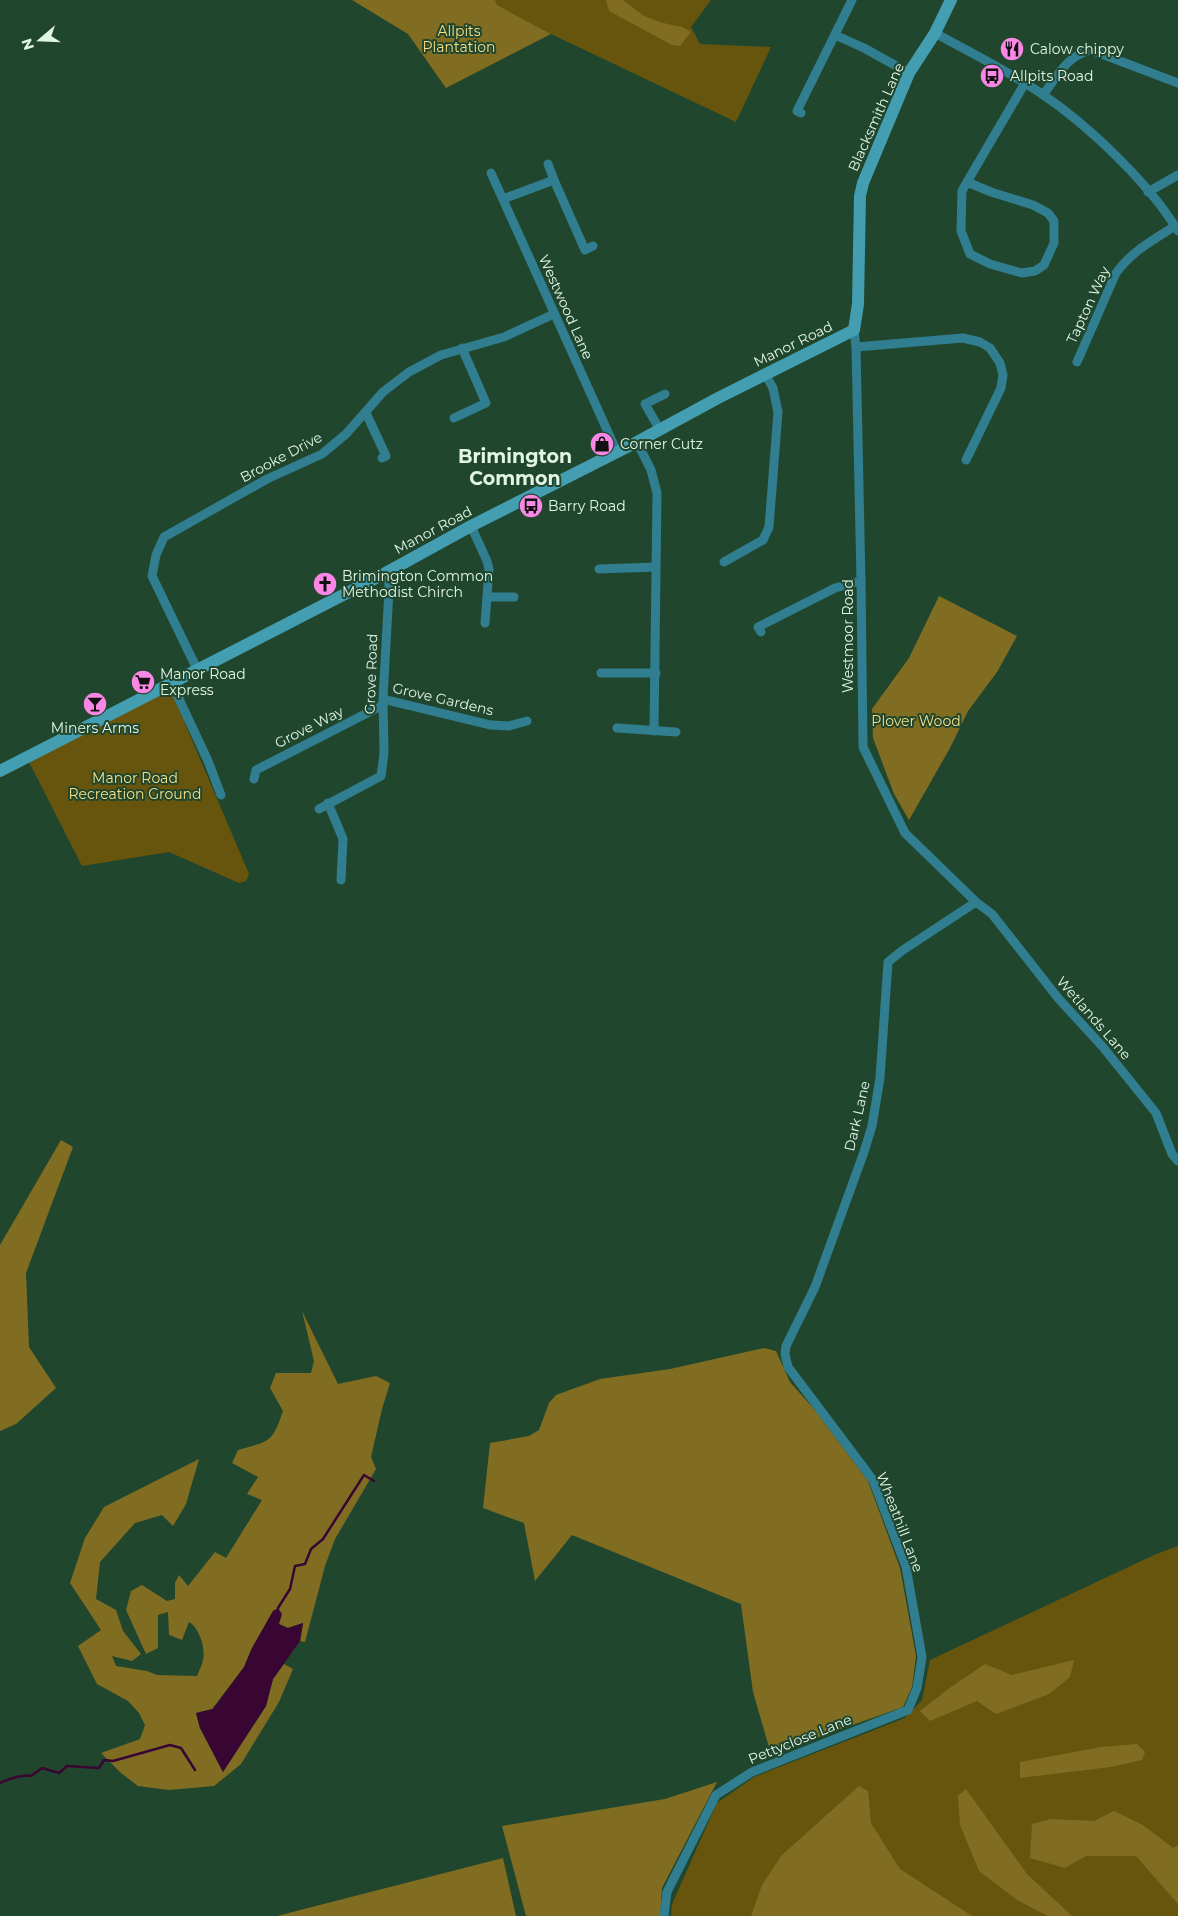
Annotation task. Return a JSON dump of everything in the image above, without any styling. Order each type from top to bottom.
[{"type":"street","points":[[801,113],[797,111],[852,0]]},
{"type":"street","name":"Blacksmith Lane","points":[[854,330],[858,304],[860,196],[872,160],[909,74],[936,33],[951,0]]},
{"type":"street","points":[[936,33],[1025,83],[1081,123],[1126,166],[1176,229]]},
{"type":"street","points":[[835,35],[864,48],[909,74]]},
{"type":"street","points":[[1043,95],[1070,59],[1080,52],[1090,50],[1178,83]]},
{"type":"street","points":[[967,182],[991,192],[1033,205],[1048,213],[1054,222],[1054,243],[1044,265],[1035,271],[1017,272],[979,260],[970,254],[962,231],[962,191],[967,182],[1025,83]]},
{"type":"street","points":[[548,164],[585,250],[594,246]]},
{"type":"street","name":"Westwood Lane","points":[[490,173],[617,452]]},
{"type":"street","points":[[1148,192],[1178,175]]},
{"type":"street","points":[[503,200],[554,180]]},
{"type":"street","name":"Tapton Way","points":[[1077,362],[1116,273],[1125,261],[1140,248],[1176,229]]},
{"type":"street","name":"Brooke Drive","points":[[196,669],[152,576],[156,555],[164,537],[267,479],[322,454],[346,434],[383,392],[408,372],[441,355],[504,337],[554,314]]},
{"type":"street","name":"Westmoor Road","points":[[854,330],[862,581],[863,747],[905,833],[976,902]]},
{"type":"street","name":"Manor Road","points":[[0,771],[384,573],[471,526],[638,442],[765,374],[854,330]]},
{"type":"street","points":[[856,347],[963,338],[980,342],[990,348],[1000,363],[1002,382],[966,460]]},
{"type":"street","points":[[454,418],[486,403],[462,348]]},
{"type":"street","points":[[724,562],[763,540],[768,526],[778,412],[773,388],[765,374]]},
{"type":"street","points":[[660,430],[645,404],[665,394]]},
{"type":"street","points":[[366,413],[386,456],[382,458]]},
{"type":"street","points":[[638,442],[651,470],[657,492],[654,731]]},
{"type":"street","points":[[471,526],[489,569],[485,623]]},
{"type":"street","points":[[599,569],[656,567]]},
{"type":"street","name":"Grove Road","points":[[328,804],[382,776],[384,754],[383,702],[389,590],[384,573]]},
{"type":"street","points":[[761,632],[758,627],[826,592],[862,581]]},
{"type":"street","points":[[488,597],[514,597]]},
{"type":"street","points":[[601,673],[656,673]]},
{"type":"street","points":[[171,682],[208,761],[221,795]]},
{"type":"street","name":"Grove Gardens","points":[[383,702],[490,725],[509,726],[526,722]]},
{"type":"street","name":"Grove Way","points":[[254,779],[256,770],[383,702]]},
{"type":"street","points":[[617,728],[676,732]]},
{"type":"street","points":[[319,808],[328,804],[343,839],[341,880]]},
{"type":"street","name":"Wetlands Lane","points":[[976,902],[992,914],[1058,998],[1102,1046],[1156,1113],[1172,1154],[1178,1161]]},
{"type":"street","name":"Dark Lane","points":[[788,1367],[785,1354],[786,1346],[815,1286],[872,1126],[880,1078],[888,962],[976,902]]},
{"type":"street","name":"Wheathill Lane","points":[[788,1367],[873,1480],[906,1567],[922,1656],[917,1688],[908,1710]]},
{"type":"street","name":"Pettyclose Lane","points":[[664,1916],[667,1892],[716,1795],[752,1772],[908,1710]]},
{"type":"green space","name":"Allpits Plantation","points":[[352,0],[495,0],[497,5],[551,34],[446,88],[408,34]]},
{"type":"green space","points":[[495,0],[711,0],[691,27],[700,44],[771,47],[736,122],[551,34],[496,5]]},
{"type":"green space","points":[[606,0],[623,0],[644,16],[682,27],[691,32],[680,46],[672,45],[609,11]]},
{"type":"green space","name":"Plover Wood","points":[[939,596],[1017,636],[997,672],[968,711],[950,748],[909,820],[894,794],[873,738],[872,709],[909,658]]},
{"type":"green space","name":"Manor Road Recreation Ground","points":[[167,691],[172,693],[249,874],[246,881],[239,883],[169,852],[82,866],[29,762]]},
{"type":"green space","points":[[61,1140],[73,1147],[26,1273],[29,1347],[56,1388],[16,1424],[0,1431],[0,1245]]},
{"type":"green space","points":[[302,1311],[338,1384],[376,1376],[390,1383],[371,1457],[376,1469],[335,1539],[325,1566],[305,1642],[300,1641],[303,1623],[288,1628],[279,1624],[279,1608],[273,1611],[252,1648],[244,1667],[212,1709],[196,1713],[200,1728],[223,1772],[266,1706],[273,1679],[284,1664],[293,1669],[279,1702],[241,1764],[214,1786],[169,1790],[138,1786],[121,1773],[101,1753],[140,1739],[145,1725],[139,1713],[128,1701],[97,1684],[78,1646],[101,1630],[70,1583],[85,1538],[104,1507],[199,1459],[186,1504],[173,1526],[162,1515],[135,1523],[100,1562],[96,1599],[116,1610],[123,1631],[141,1654],[132,1661],[112,1656],[116,1666],[147,1671],[157,1675],[197,1676],[204,1655],[201,1639],[196,1628],[189,1622],[182,1640],[169,1635],[168,1612],[158,1615],[158,1648],[146,1654],[126,1610],[131,1591],[142,1585],[167,1601],[175,1599],[175,1583],[179,1575],[188,1586],[215,1552],[226,1558],[262,1500],[247,1494],[258,1477],[232,1463],[238,1450],[263,1442],[276,1429],[283,1411],[270,1388],[276,1373],[311,1373],[314,1361]]},
{"type":"green space","points":[[764,1348],[776,1351],[790,1382],[814,1409],[868,1481],[900,1568],[916,1656],[912,1687],[903,1707],[771,1754],[753,1692],[741,1604],[572,1535],[535,1581],[524,1523],[483,1508],[490,1443],[529,1436],[539,1430],[549,1403],[556,1395],[600,1379],[670,1369]]},
{"type":"green space","points":[[1178,1546],[1178,1916],[671,1916],[672,1904],[717,1803],[754,1777],[905,1718],[922,1700],[930,1660],[1154,1555]]},
{"type":"green space","points":[[1074,1660],[1070,1677],[1049,1694],[996,1714],[977,1701],[930,1721],[920,1711],[985,1664],[1012,1675]]},
{"type":"green space","points":[[1137,1744],[1145,1752],[1142,1760],[1111,1767],[1020,1778],[1020,1762],[1101,1747]]},
{"type":"green space","points":[[717,1782],[662,1888],[660,1916],[526,1916],[502,1826],[665,1799]]},
{"type":"green space","points":[[859,1786],[868,1791],[871,1823],[900,1869],[972,1916],[751,1916],[762,1885],[781,1856]]},
{"type":"green space","points":[[966,1789],[1027,1874],[1072,1916],[1048,1916],[1017,1900],[979,1871],[960,1825],[958,1796]]},
{"type":"green space","points":[[1114,1811],[1143,1825],[1173,1848],[1178,1845],[1178,1904],[1136,1856],[1086,1856],[1065,1868],[1030,1858],[1032,1824],[1051,1819],[1094,1821]]},
{"type":"green space","points":[[503,1858],[516,1916],[277,1916]]},
{"type":"shaded area","points":[[278,1608],[282,1614],[279,1624],[288,1628],[303,1623],[300,1641],[273,1679],[266,1706],[223,1772],[200,1728],[196,1713],[213,1709],[244,1667],[252,1648],[273,1611]]},
{"type":"waterway","points":[[278,1608],[290,1589],[295,1566],[305,1564],[311,1549],[323,1539],[364,1475],[374,1481]]},
{"type":"waterway","points":[[0,1783],[11,1778],[31,1776],[42,1768],[59,1773],[67,1766],[99,1768],[104,1760],[113,1761],[170,1745],[181,1748],[195,1770]]},
{"type":"place","name":"Calow chippy","points":[[1012,49]]},
{"type":"place","name":"Allpits Road","points":[[992,76]]},
{"type":"place","name":"Corner Cutz","points":[[602,444]]},
{"type":"place","name":"Barry Road","points":[[531,506]]},
{"type":"place","name":"Brimington Common Methodist Chirch","points":[[325,584]]},
{"type":"place","name":"Manor Road Express","points":[[143,682]]},
{"type":"place","name":"Miners Arms","points":[[95,704]]},
{"type":"district","name":"Brimington Common","points":[[515,467]]}]
